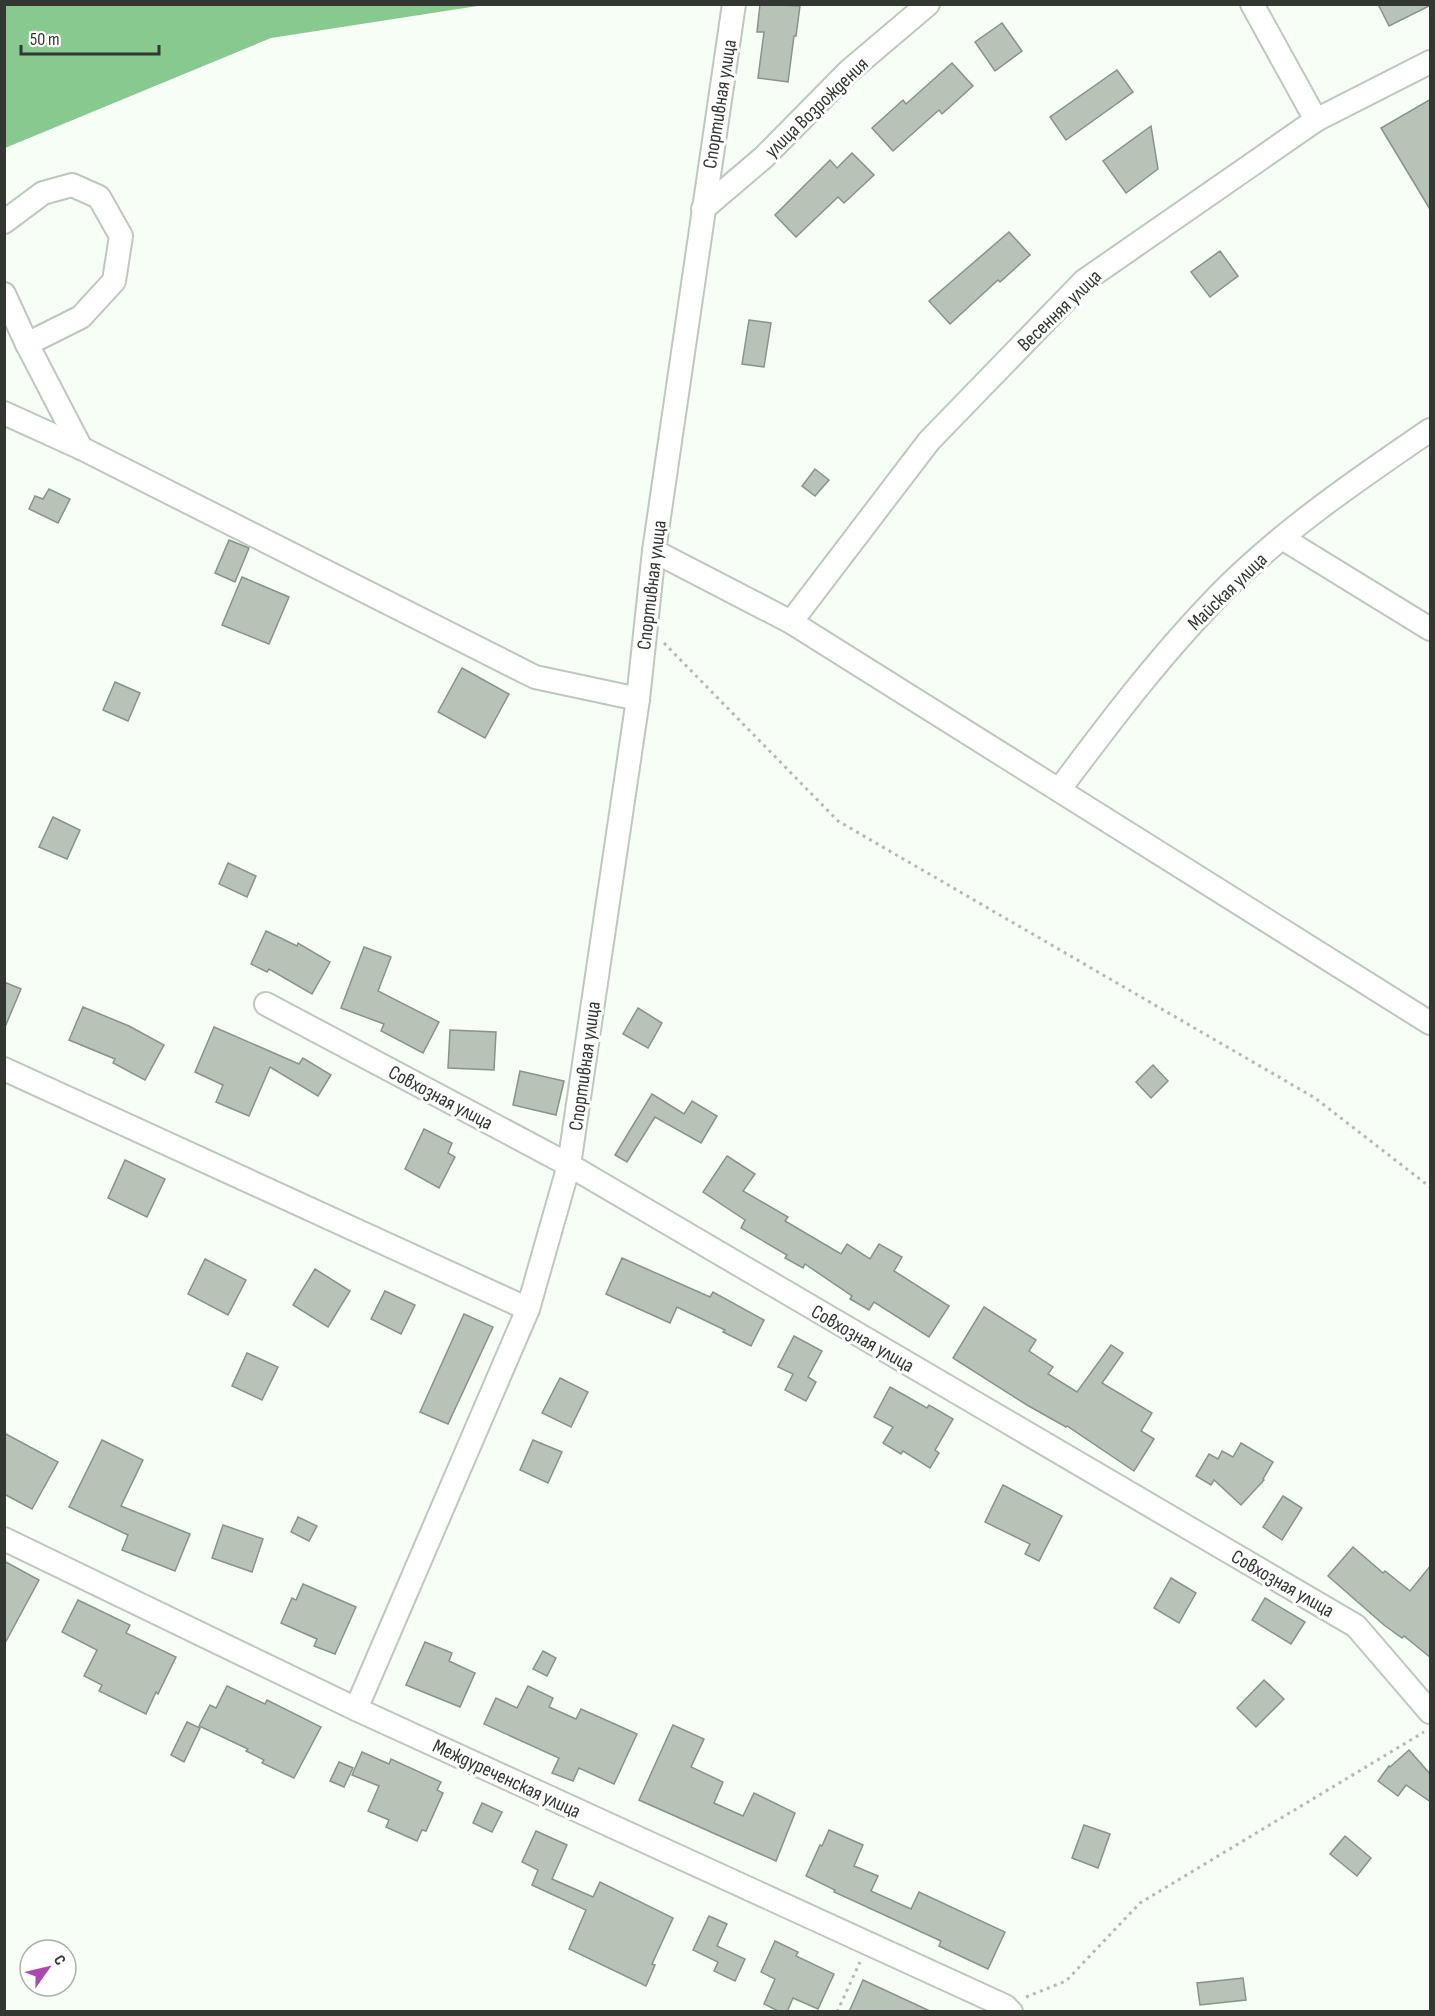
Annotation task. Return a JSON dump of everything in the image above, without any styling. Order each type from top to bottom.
[{"type":"street","name":"Спортивная улица","points":[[356,1709],[528,1309],[570,1166],[638,699],[654,551],[734,4]]},
{"type":"street","name":"улица Возрождения","points":[[703,209],[764,157],[849,71],[928,4]]},
{"type":"street","points":[[1252,4],[1316,120]]},
{"type":"street","name":"Весенняя улица","points":[[791,622],[929,441],[1084,281],[1316,120],[1431,62]]},
{"type":"street","points":[[4,222],[43,193],[72,185],[99,197],[121,236],[114,282],[81,317],[27,344]]},
{"type":"street","points":[[4,294],[81,448]]},
{"type":"street","points":[[4,412],[81,448],[535,677],[638,699]]},
{"type":"street","name":"Майская улица","points":[[1059,790],[1128,697],[1178,639],[1229,586],[1282,538],[1348,486],[1431,430]]},
{"type":"street","points":[[1282,538],[1431,629]]},
{"type":"street","points":[[654,551],[791,622],[1431,1023]]},
{"type":"street","name":"Совхозная улица","points":[[266,1004],[570,1166],[1356,1626],[1431,1712]]},
{"type":"street","points":[[4,1069],[528,1309]]},
{"type":"street","name":"Междуреченская улица","points":[[4,1539],[356,1709],[1008,2009]]},
{"type":"path","points":[[645,624],[838,820],[1315,1098],[1431,1187]]},
{"type":"path","points":[[1008,2009],[1066,1981],[1140,1903],[1431,1728]]},
{"type":"path","points":[[837,2012],[868,1944]]},
{"type":"green space","points":[[5,4],[484,5],[271,38],[5,148]]},
{"type":"building","points":[[760,4],[800,6],[788,82],[758,78],[764,32],[757,32]]},
{"type":"building","points":[[1378,4],[1431,4],[1431,5],[1389,26]]},
{"type":"building","points":[[1002,23],[1022,51],[995,71],[975,42]]},
{"type":"building","points":[[952,63],[973,86],[942,114],[939,110],[893,151],[872,128],[903,100],[906,104]]},
{"type":"building","points":[[1117,70],[1133,92],[1066,140],[1050,117]]},
{"type":"building","points":[[1431,99],[1431,211],[1381,128]]},
{"type":"building","points":[[1151,126],[1158,169],[1126,193],[1103,161]]},
{"type":"building","points":[[852,153],[874,175],[844,203],[838,197],[796,237],[775,215],[830,160],[837,168]]},
{"type":"building","points":[[1009,232],[1030,255],[1000,282],[998,280],[950,324],[929,301]]},
{"type":"building","points":[[1220,251],[1238,276],[1210,297],[1191,272]]},
{"type":"building","points":[[749,320],[771,323],[764,367],[742,364]]},
{"type":"building","points":[[815,469],[829,480],[815,496],[802,486]]},
{"type":"building","points":[[49,489],[70,499],[58,523],[29,509],[35,496],[43,499]]},
{"type":"building","points":[[229,540],[249,548],[235,582],[215,573]]},
{"type":"building","points":[[242,577],[289,597],[269,644],[222,625]]},
{"type":"building","points":[[462,668],[509,694],[485,738],[438,712]]},
{"type":"building","points":[[115,682],[140,693],[128,721],[103,710]]},
{"type":"building","points":[[53,817],[80,830],[67,859],[39,847]]},
{"type":"building","points":[[228,863],[256,876],[247,897],[219,884]]},
{"type":"building","points":[[266,931],[297,946],[298,943],[330,962],[312,994],[269,969],[267,972],[251,964]]},
{"type":"building","points":[[364,947],[391,957],[378,991],[439,1022],[423,1053],[381,1031],[384,1024],[341,1008]]},
{"type":"building","points":[[4,982],[21,989],[5,1027],[4,1027]]},
{"type":"building","points":[[83,1007],[129,1026],[164,1045],[145,1080],[113,1063],[115,1059],[69,1040]]},
{"type":"building","points":[[638,1008],[662,1023],[648,1048],[623,1034]]},
{"type":"building","points":[[214,1027],[299,1064],[303,1058],[331,1075],[318,1096],[270,1067],[249,1116],[216,1102],[223,1085],[195,1072]]},
{"type":"building","points":[[450,1030],[496,1032],[494,1070],[448,1068]]},
{"type":"building","points":[[1153,1065],[1168,1081],[1151,1098],[1136,1082]]},
{"type":"building","points":[[520,1071],[564,1081],[556,1115],[513,1105]]},
{"type":"building","points":[[652,1094],[684,1114],[692,1101],[717,1116],[701,1143],[655,1117],[627,1162],[615,1155]]},
{"type":"building","points":[[424,1129],[452,1143],[448,1153],[455,1157],[439,1188],[405,1169]]},
{"type":"building","points":[[727,1156],[755,1174],[743,1191],[788,1217],[785,1221],[841,1254],[847,1244],[870,1259],[879,1244],[902,1257],[894,1271],[949,1306],[929,1337],[874,1302],[869,1310],[850,1299],[852,1296],[805,1264],[803,1268],[785,1258],[787,1255],[741,1228],[745,1220],[703,1192]]},
{"type":"building","points":[[125,1160],[165,1179],[147,1217],[108,1198]]},
{"type":"building","points":[[622,1258],[710,1297],[713,1292],[764,1320],[751,1346],[723,1332],[725,1330],[677,1307],[670,1323],[606,1294]]},
{"type":"building","points":[[205,1259],[246,1280],[228,1315],[188,1294]]},
{"type":"building","points":[[315,1269],[350,1291],[328,1327],[293,1305]]},
{"type":"building","points":[[385,1291],[415,1305],[401,1334],[371,1319]]},
{"type":"building","points":[[984,1307],[1036,1340],[1029,1351],[1053,1367],[1048,1374],[1077,1392],[1111,1345],[1123,1353],[1102,1383],[1152,1413],[1141,1431],[1154,1439],[1134,1471],[1067,1426],[1027,1405],[953,1358]]},
{"type":"building","points":[[464,1314],[493,1327],[448,1424],[420,1412]]},
{"type":"building","points":[[794,1336],[822,1351],[808,1377],[816,1382],[806,1401],[785,1390],[793,1374],[778,1367]]},
{"type":"building","points":[[247,1353],[278,1367],[262,1400],[232,1386]]},
{"type":"building","points":[[560,1378],[588,1392],[571,1427],[542,1413]]},
{"type":"building","points":[[890,1387],[927,1408],[929,1405],[953,1419],[935,1450],[939,1453],[930,1468],[903,1451],[901,1454],[883,1443],[893,1427],[874,1417]]},
{"type":"building","points":[[4,1433],[58,1462],[32,1509],[4,1494]]},
{"type":"building","points":[[102,1440],[143,1460],[121,1506],[190,1534],[175,1571],[122,1550],[128,1535],[69,1507]]},
{"type":"building","points":[[533,1440],[562,1452],[548,1483],[520,1470]]},
{"type":"building","points":[[1241,1443],[1273,1462],[1264,1480],[1241,1505],[1214,1480],[1211,1485],[1196,1476],[1209,1454],[1218,1459],[1222,1451],[1233,1457]]},
{"type":"building","points":[[1003,1485],[1062,1516],[1039,1561],[1025,1554],[1030,1544],[985,1522]]},
{"type":"building","points":[[1283,1496],[1302,1508],[1282,1540],[1263,1527]]},
{"type":"building","points":[[298,1517],[317,1526],[309,1541],[291,1532]]},
{"type":"building","points":[[223,1525],[263,1539],[252,1572],[212,1558]]},
{"type":"building","points":[[1353,1547],[1383,1573],[1385,1571],[1410,1591],[1431,1565],[1431,1658],[1404,1636],[1402,1638],[1384,1625],[1328,1576]]},
{"type":"building","points":[[4,1561],[39,1580],[4,1645]]},
{"type":"building","points":[[1171,1578],[1196,1593],[1179,1623],[1154,1608]]},
{"type":"building","points":[[303,1584],[356,1607],[335,1654],[314,1646],[317,1639],[281,1623],[292,1598],[296,1600]]},
{"type":"building","points":[[1265,1598],[1305,1622],[1291,1644],[1252,1620]]},
{"type":"building","points":[[78,1600],[130,1625],[126,1633],[176,1657],[146,1714],[99,1691],[102,1685],[84,1676],[97,1650],[62,1632]]},
{"type":"building","points":[[425,1642],[452,1653],[449,1661],[475,1673],[460,1707],[406,1685]]},
{"type":"building","points":[[543,1651],[556,1658],[547,1676],[533,1669]]},
{"type":"building","points":[[1264,1680],[1284,1699],[1256,1727],[1237,1708]]},
{"type":"building","points":[[227,1686],[265,1704],[267,1700],[321,1727],[294,1778],[262,1763],[264,1760],[246,1751],[248,1749],[199,1726],[210,1705],[216,1708]]},
{"type":"building","points":[[528,1686],[553,1698],[549,1707],[576,1719],[581,1709],[637,1734],[614,1784],[579,1768],[573,1781],[552,1773],[559,1758],[484,1724],[496,1698],[517,1708]]},
{"type":"building","points":[[187,1722],[200,1728],[184,1762],[171,1755]]},
{"type":"building","points":[[673,1725],[704,1739],[691,1767],[723,1782],[714,1803],[743,1816],[754,1793],[795,1813],[776,1861],[639,1800]]},
{"type":"building","points":[[1409,1750],[1431,1775],[1431,1802],[1406,1785],[1398,1796],[1378,1781],[1389,1766]]},
{"type":"building","points":[[362,1752],[389,1764],[391,1759],[441,1782],[437,1790],[443,1793],[426,1831],[422,1830],[417,1841],[386,1827],[389,1820],[368,1811],[379,1786],[352,1775]]},
{"type":"building","points":[[339,1762],[353,1768],[344,1787],[330,1781]]},
{"type":"building","points":[[482,1803],[502,1812],[492,1832],[473,1823]]},
{"type":"building","points":[[1084,1825],[1110,1834],[1098,1868],[1072,1858]]},
{"type":"building","points":[[829,1830],[863,1845],[854,1866],[878,1876],[871,1891],[911,1909],[919,1892],[1005,1932],[988,1969],[939,1946],[941,1941],[834,1892],[835,1890],[806,1876]]},
{"type":"building","points":[[536,1831],[567,1845],[552,1879],[593,1897],[600,1882],[673,1918],[652,1964],[655,1965],[646,1986],[569,1949],[586,1910],[532,1885],[538,1870],[522,1862]]},
{"type":"building","points":[[1345,1836],[1371,1858],[1357,1876],[1330,1854]]},
{"type":"building","points":[[709,1916],[727,1924],[717,1946],[745,1959],[735,1981],[714,1971],[718,1962],[693,1950]]},
{"type":"building","points":[[775,1941],[798,1952],[796,1956],[834,1974],[818,2009],[793,1998],[787,2012],[780,2012],[764,2004],[775,1979],[761,1972]]},
{"type":"building","points":[[1243,1978],[1246,2000],[1200,2005],[1197,1983]]},
{"type":"building","points":[[863,1980],[932,2012],[849,2012]]}]
